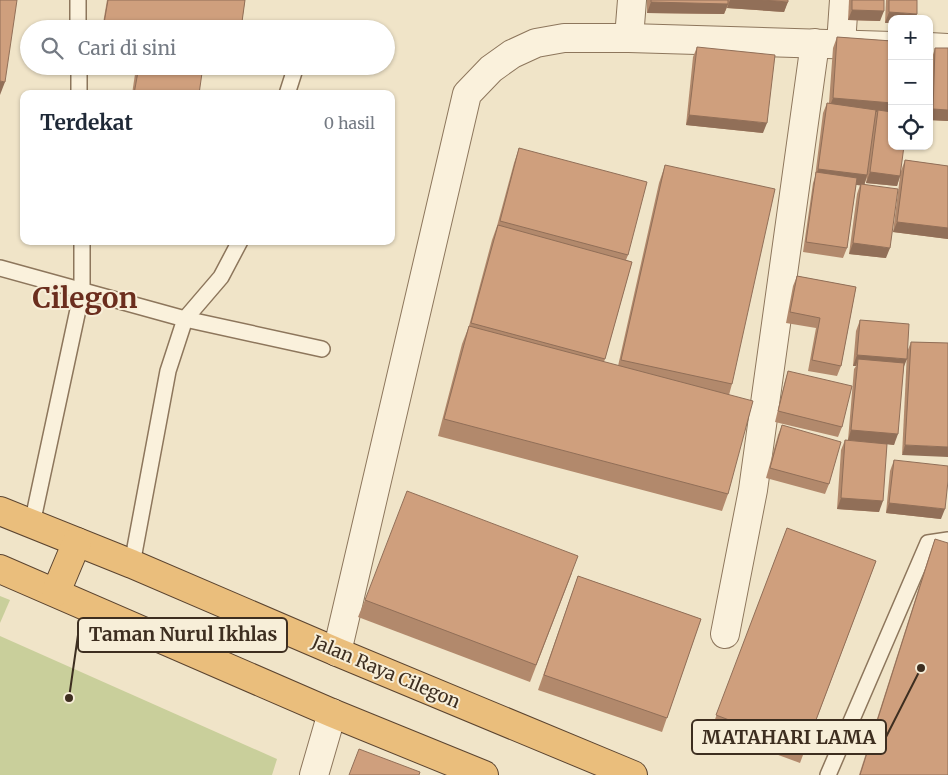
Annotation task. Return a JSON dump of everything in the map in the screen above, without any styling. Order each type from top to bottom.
[{"type":"highway","name":"Jalan Raya Cilegon","points":[[0,511],[132,564],[337,652],[633,775]]},
{"type":"highway","points":[[56,592],[77,542]]},
{"type":"highway","points":[[0,569],[332,713],[484,775]]},
{"type":"street","points":[[630,38],[632,0]]},
{"type":"street","points":[[725,634],[753,490],[828,43],[844,0]]},
{"type":"street","points":[[337,652],[467,94],[490,69],[512,54],[536,42],[564,38],[630,38],[888,46]]},
{"type":"street","points":[[933,47],[948,48]]},
{"type":"street","points":[[314,775],[332,713]]},
{"type":"lane","points":[[78,0],[78,20]]},
{"type":"lane","points":[[79,75],[79,90]]},
{"type":"lane","points":[[288,90],[293,75]]},
{"type":"lane","points":[[32,524],[82,291],[82,245]]},
{"type":"lane","points":[[132,564],[168,371],[185,320],[221,276],[238,245]]},
{"type":"lane","points":[[0,268],[185,320],[322,349]]},
{"type":"lane","points":[[828,775],[928,543],[948,540]]},
{"type":"green space","points":[[0,596],[10,600],[0,623]]},
{"type":"green space","points":[[0,636],[277,759],[272,775],[0,775]]},
{"type":"building","points":[[0,0],[17,0],[5,82],[0,81]]},
{"type":"building","points":[[108,0],[245,0],[242,20],[105,20]]},
{"type":"building","points":[[651,0],[728,0],[728,4],[651,2]]},
{"type":"building","points":[[762,0],[788,0],[788,2]]},
{"type":"building","points":[[852,0],[884,0],[884,11],[852,10]]},
{"type":"building","points":[[889,0],[917,0],[917,14],[889,12]]},
{"type":"building","points":[[837,37],[888,41],[888,103],[833,98]]},
{"type":"building","points":[[697,47],[775,55],[767,123],[689,115]]},
{"type":"building","points":[[935,48],[948,48],[948,110],[933,109]]},
{"type":"building","points":[[137,75],[202,75],[200,90],[135,90]]},
{"type":"building","points":[[827,103],[876,110],[867,175],[818,169]]},
{"type":"building","points":[[878,110],[888,111],[888,150],[903,150],[900,176],[870,172]]},
{"type":"building","points":[[519,148],[647,182],[628,255],[500,221]]},
{"type":"building","points":[[905,160],[948,166],[948,228],[897,222]]},
{"type":"building","points":[[665,165],[775,189],[732,384],[621,360]]},
{"type":"building","points":[[816,172],[857,178],[847,248],[806,242]]},
{"type":"building","points":[[861,184],[898,189],[890,248],[853,243]]},
{"type":"building","points":[[498,225],[632,262],[605,359],[471,323]]},
{"type":"building","points":[[797,276],[856,287],[841,366],[812,360],[820,318],[790,312]]},
{"type":"building","points":[[860,320],[909,324],[907,359],[857,355]]},
{"type":"building","points":[[469,326],[753,401],[728,494],[444,419]]},
{"type":"building","points":[[911,342],[948,343],[948,447],[905,445]]},
{"type":"building","points":[[858,359],[904,363],[898,434],[851,430]]},
{"type":"building","points":[[788,371],[852,386],[842,427],[778,411]]},
{"type":"building","points":[[782,425],[841,442],[829,484],[770,468]]},
{"type":"building","points":[[845,440],[887,444],[883,501],[841,498]]},
{"type":"building","points":[[894,460],[948,466],[945,509],[889,503]]},
{"type":"building","points":[[407,491],[578,556],[536,665],[365,600]]},
{"type":"building","points":[[787,528],[876,561],[805,749],[716,715]]},
{"type":"building","points":[[935,539],[948,543],[948,775],[860,775]]},
{"type":"building","points":[[578,576],[701,619],[667,718],[544,675]]},
{"type":"building","points":[[359,749],[420,772],[419,775],[349,775]]},
{"type":"place","name":"MATAHARI LAMA","points":[[921,668]]},
{"type":"place","name":"Taman Nurul Ikhlas","points":[[69,698]]},
{"type":"district","name":"Cilegon","points":[[85,298]]}]
